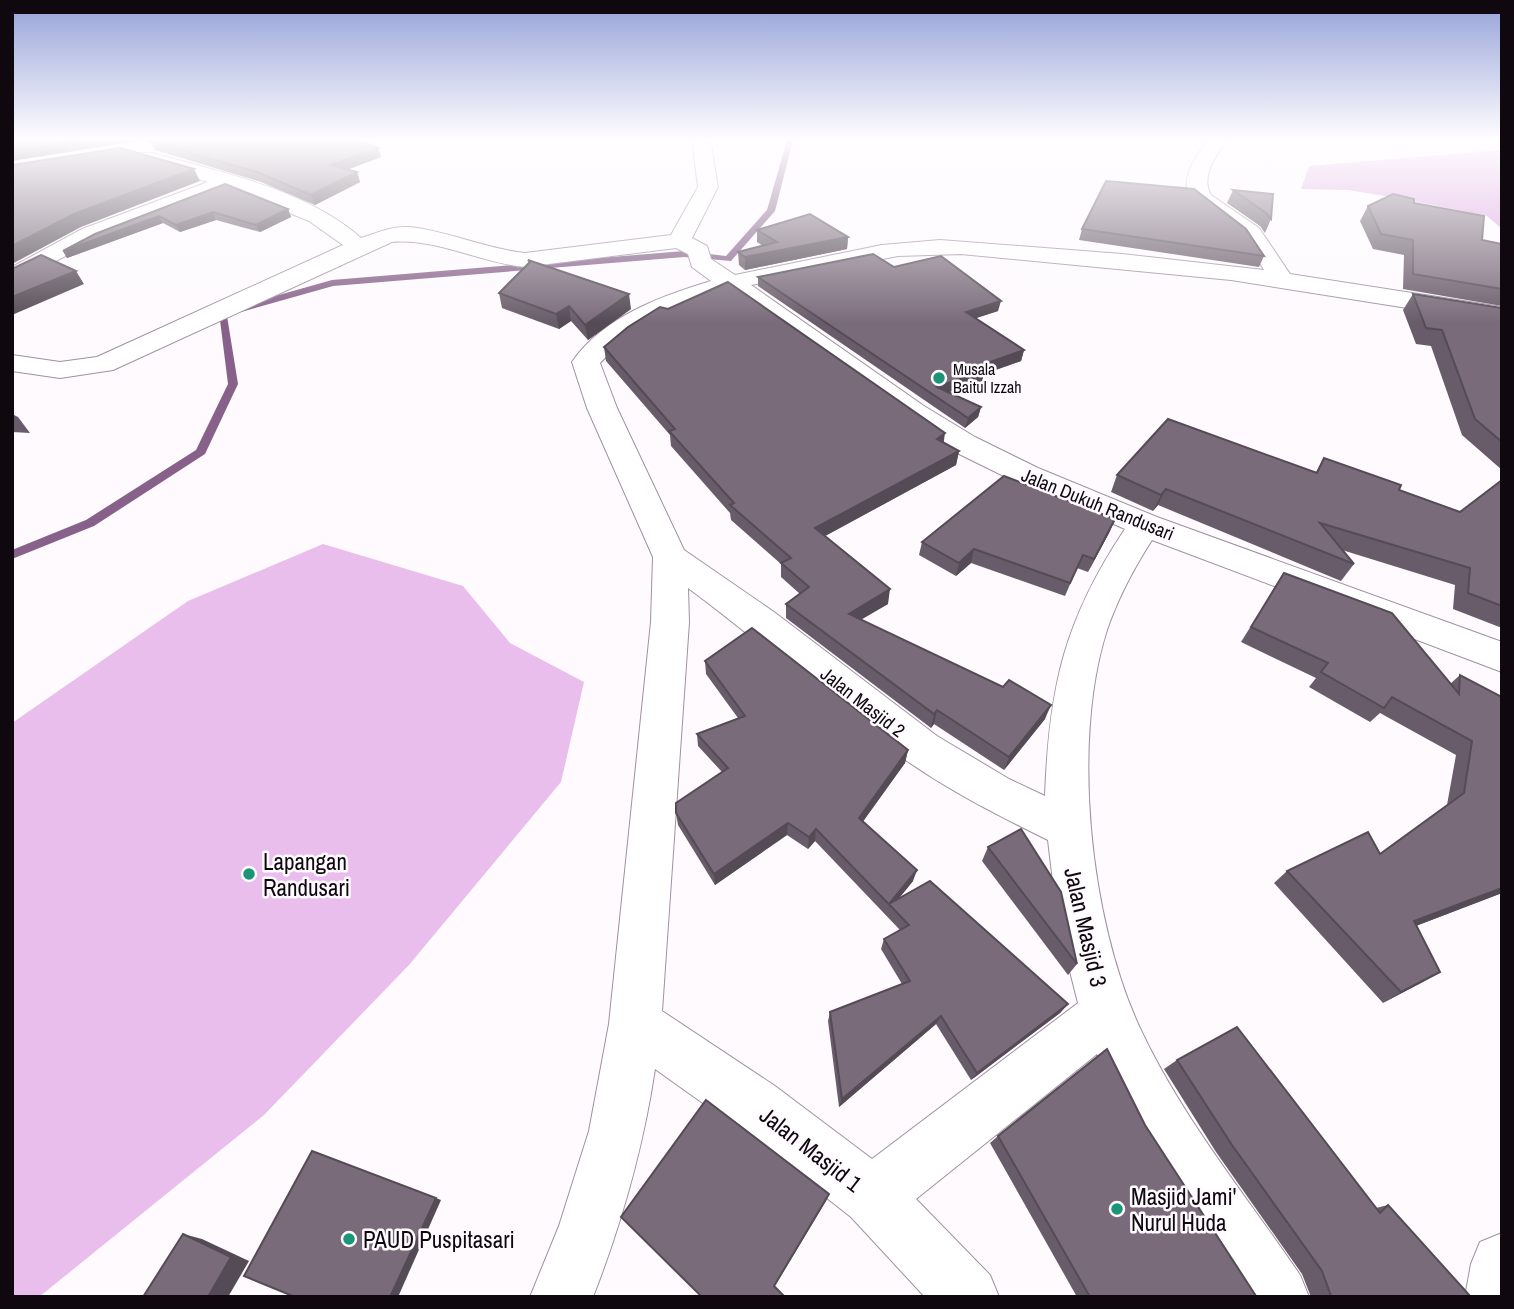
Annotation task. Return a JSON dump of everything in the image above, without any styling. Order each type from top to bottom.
[{"type":"street","points":[[12,277],[90,234],[174,201]]},
{"type":"street","points":[[278,201],[336,228],[358,247]]},
{"type":"street","points":[[12,363],[60,370],[103,363],[358,247],[388,236],[409,234],[504,258],[526,260],[693,251],[705,201]]},
{"type":"street","points":[[1205,201],[1251,233],[1282,279]]},
{"type":"street","points":[[561,1297],[590,1228],[617,1131],[635,1024],[670,622],[670,557],[602,408],[586,362],[603,341],[630,324],[729,282],[900,249],[1013,251],[1282,279],[1502,315]]},
{"type":"street","name":"Jalan Dukuh Randusari","points":[[693,251],[729,282],[964,444],[1027,475],[1145,525],[1502,657]]},
{"type":"street","name":"Jalan Masjid 3","points":[[1145,525],[1111,578],[1087,634],[1071,709],[1067,827],[1073,882],[1107,1013],[1138,1083],[1278,1297]]},
{"type":"street","name":"Jalan Masjid 2","points":[[670,557],[761,622],[944,764],[994,793],[1067,827]]},
{"type":"street","points":[[872,1196],[1107,1013]]},
{"type":"street","name":"Jalan Masjid 1","points":[[635,1024],[755,1106],[872,1196],[968,1297]]},
{"type":"street","points":[[1497,1297],[1502,1264]]},
{"type":"shaded area","points":[[1413,201],[1502,201],[1502,229],[1487,216]]},
{"type":"shaded area","name":"Lapangan Randusari","points":[[323,544],[463,586],[510,643],[584,682],[561,782],[409,965],[264,1115],[39,1297],[12,1297],[12,723],[188,601]]},
{"type":"building","points":[[12,201],[108,201],[74,214],[12,246]]},
{"type":"building","points":[[181,201],[268,201],[288,209],[256,225],[213,212],[176,225],[159,216],[63,251],[95,234]]},
{"type":"building","points":[[1096,201],[1210,201],[1246,229],[1264,256],[1082,229]]},
{"type":"building","points":[[1249,201],[1272,201],[1271,219]]},
{"type":"building","points":[[1378,201],[1414,201],[1484,216],[1482,240],[1502,244],[1502,289],[1413,274],[1413,240],[1381,234],[1368,206]]},
{"type":"building","points":[[810,214],[848,237],[745,257],[738,252],[777,242],[757,230]]},
{"type":"building","points":[[873,254],[894,267],[941,256],[1001,301],[966,312],[1024,350],[979,366],[985,370],[937,387],[981,407],[968,418],[758,277]]},
{"type":"building","points":[[41,255],[76,271],[12,297],[12,269]]},
{"type":"building","points":[[528,260],[629,294],[585,325],[569,306],[556,314],[499,293],[530,262]]},
{"type":"building","points":[[728,282],[945,433],[937,439],[959,451],[815,528],[890,589],[849,614],[1003,687],[1009,680],[1051,705],[1009,757],[937,710],[934,714],[786,604],[809,587],[781,563],[791,558],[730,505],[734,503],[669,431],[675,429],[604,347],[628,327],[660,307],[668,309]]},
{"type":"building","points":[[1413,294],[1502,308],[1502,442],[1475,419],[1442,330],[1426,328]]},
{"type":"building","points":[[1168,419],[1317,473],[1324,458],[1401,485],[1399,490],[1460,512],[1502,480],[1502,606],[1468,593],[1470,568],[1320,523],[1354,564],[1166,489],[1161,495],[1117,475]]},
{"type":"building","points":[[1004,476],[1115,519],[1094,559],[1083,555],[1070,583],[974,549],[959,563],[922,542]]},
{"type":"building","points":[[1284,573],[1392,613],[1459,694],[1460,675],[1502,697],[1502,888],[1414,921],[1440,972],[1401,992],[1287,871],[1368,832],[1380,854],[1464,793],[1472,741],[1392,697],[1384,708],[1321,672],[1328,663],[1251,627]]},
{"type":"building","points":[[752,628],[908,750],[859,818],[917,870],[889,904],[930,881],[1068,1004],[977,1073],[941,1016],[842,1099],[830,1012],[910,981],[884,939],[909,925],[816,829],[809,837],[788,823],[714,874],[676,813],[676,803],[728,768],[697,734],[745,716],[705,661]]},
{"type":"building","points":[[1021,829],[1061,892],[1077,964],[988,847]]},
{"type":"building","points":[[1237,1027],[1380,1213],[1388,1205],[1471,1297],[1324,1297],[1331,1296],[1322,1271],[1232,1145],[1177,1060]]},
{"type":"building","name":"Masjid Jami' Nurul Huda","points":[[1107,1049],[1145,1125],[1256,1296],[1281,1297],[1090,1297],[998,1136]]},
{"type":"building","points":[[706,1100],[829,1194],[774,1286],[785,1297],[702,1297],[621,1217]]},
{"type":"building","name":"PAUD Puspitasari","points":[[312,1151],[436,1198],[390,1297],[295,1297],[244,1276]]},
{"type":"building","points":[[183,1234],[231,1257],[208,1297],[143,1297]]},
{"type":"waterway","points":[[12,555],[90,523],[201,452],[233,384],[222,314],[332,283],[684,254],[728,259],[771,211],[774,201]]},
{"type":"place","name":"Musala Baitul Izzah","points":[[939,378]]},
{"type":"place","name":"Lapangan Randusari","points":[[249,874]]},
{"type":"place","name":"Masjid Jami' Nurul Huda","points":[[1117,1209]]},
{"type":"place","name":"PAUD Puspitasari","points":[[349,1239]]}]
